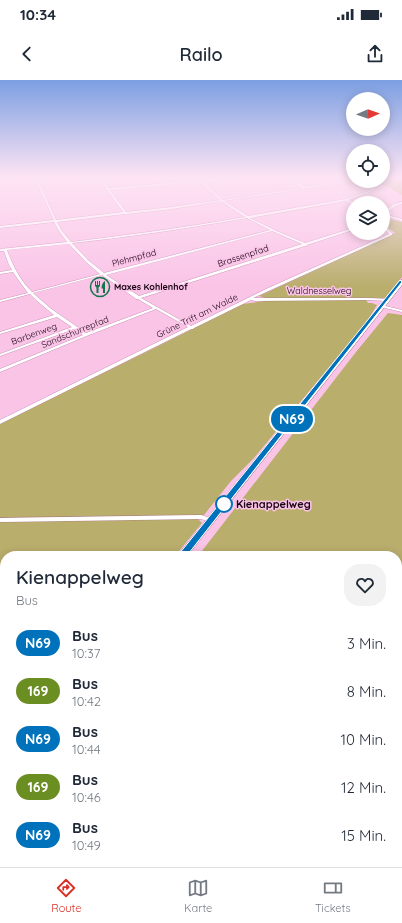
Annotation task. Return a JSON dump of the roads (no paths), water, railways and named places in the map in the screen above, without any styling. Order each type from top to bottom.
[{"type":"main road","points":[[186,551],[402,282]]},
{"type":"street","points":[[52,213],[70,243],[104,274],[137,298],[192,328]]},
{"type":"street","points":[[0,227],[136,213]]},
{"type":"street","points":[[242,213],[272,230],[306,245]]},
{"type":"street","points":[[0,250],[153,233],[273,213]]},
{"type":"street","points":[[390,217],[402,220]]},
{"type":"street","name":"Plehmpfad","points":[[0,301],[272,230]]},
{"type":"street","name":"Brassenpfad","points":[[137,298],[346,231]]},
{"type":"street","name":"Grüne Trift am Walde","points":[[0,422],[252,298],[378,240]]},
{"type":"street","points":[[5,250],[13,271],[30,293],[57,316],[86,335]]},
{"type":"street","points":[[0,273],[13,271]]},
{"type":"street","name":"Waldnesselweg","points":[[252,298],[255,300],[387,300]]},
{"type":"street","points":[[382,306],[402,311]]},
{"type":"street","name":"Sandschurrepfad","points":[[0,371],[156,308]]},
{"type":"street","points":[[0,333],[57,316]]},
{"type":"street","name":"Barbenweg","points":[[0,355],[74,328]]},
{"type":"street","points":[[0,520],[180,517],[202,517],[211,520]]},
{"type":"place","name":"Maxes Kohlenhof","points":[[100,287]]},
{"type":"place","name":"Kienappelweg","points":[[224,504]]}]
